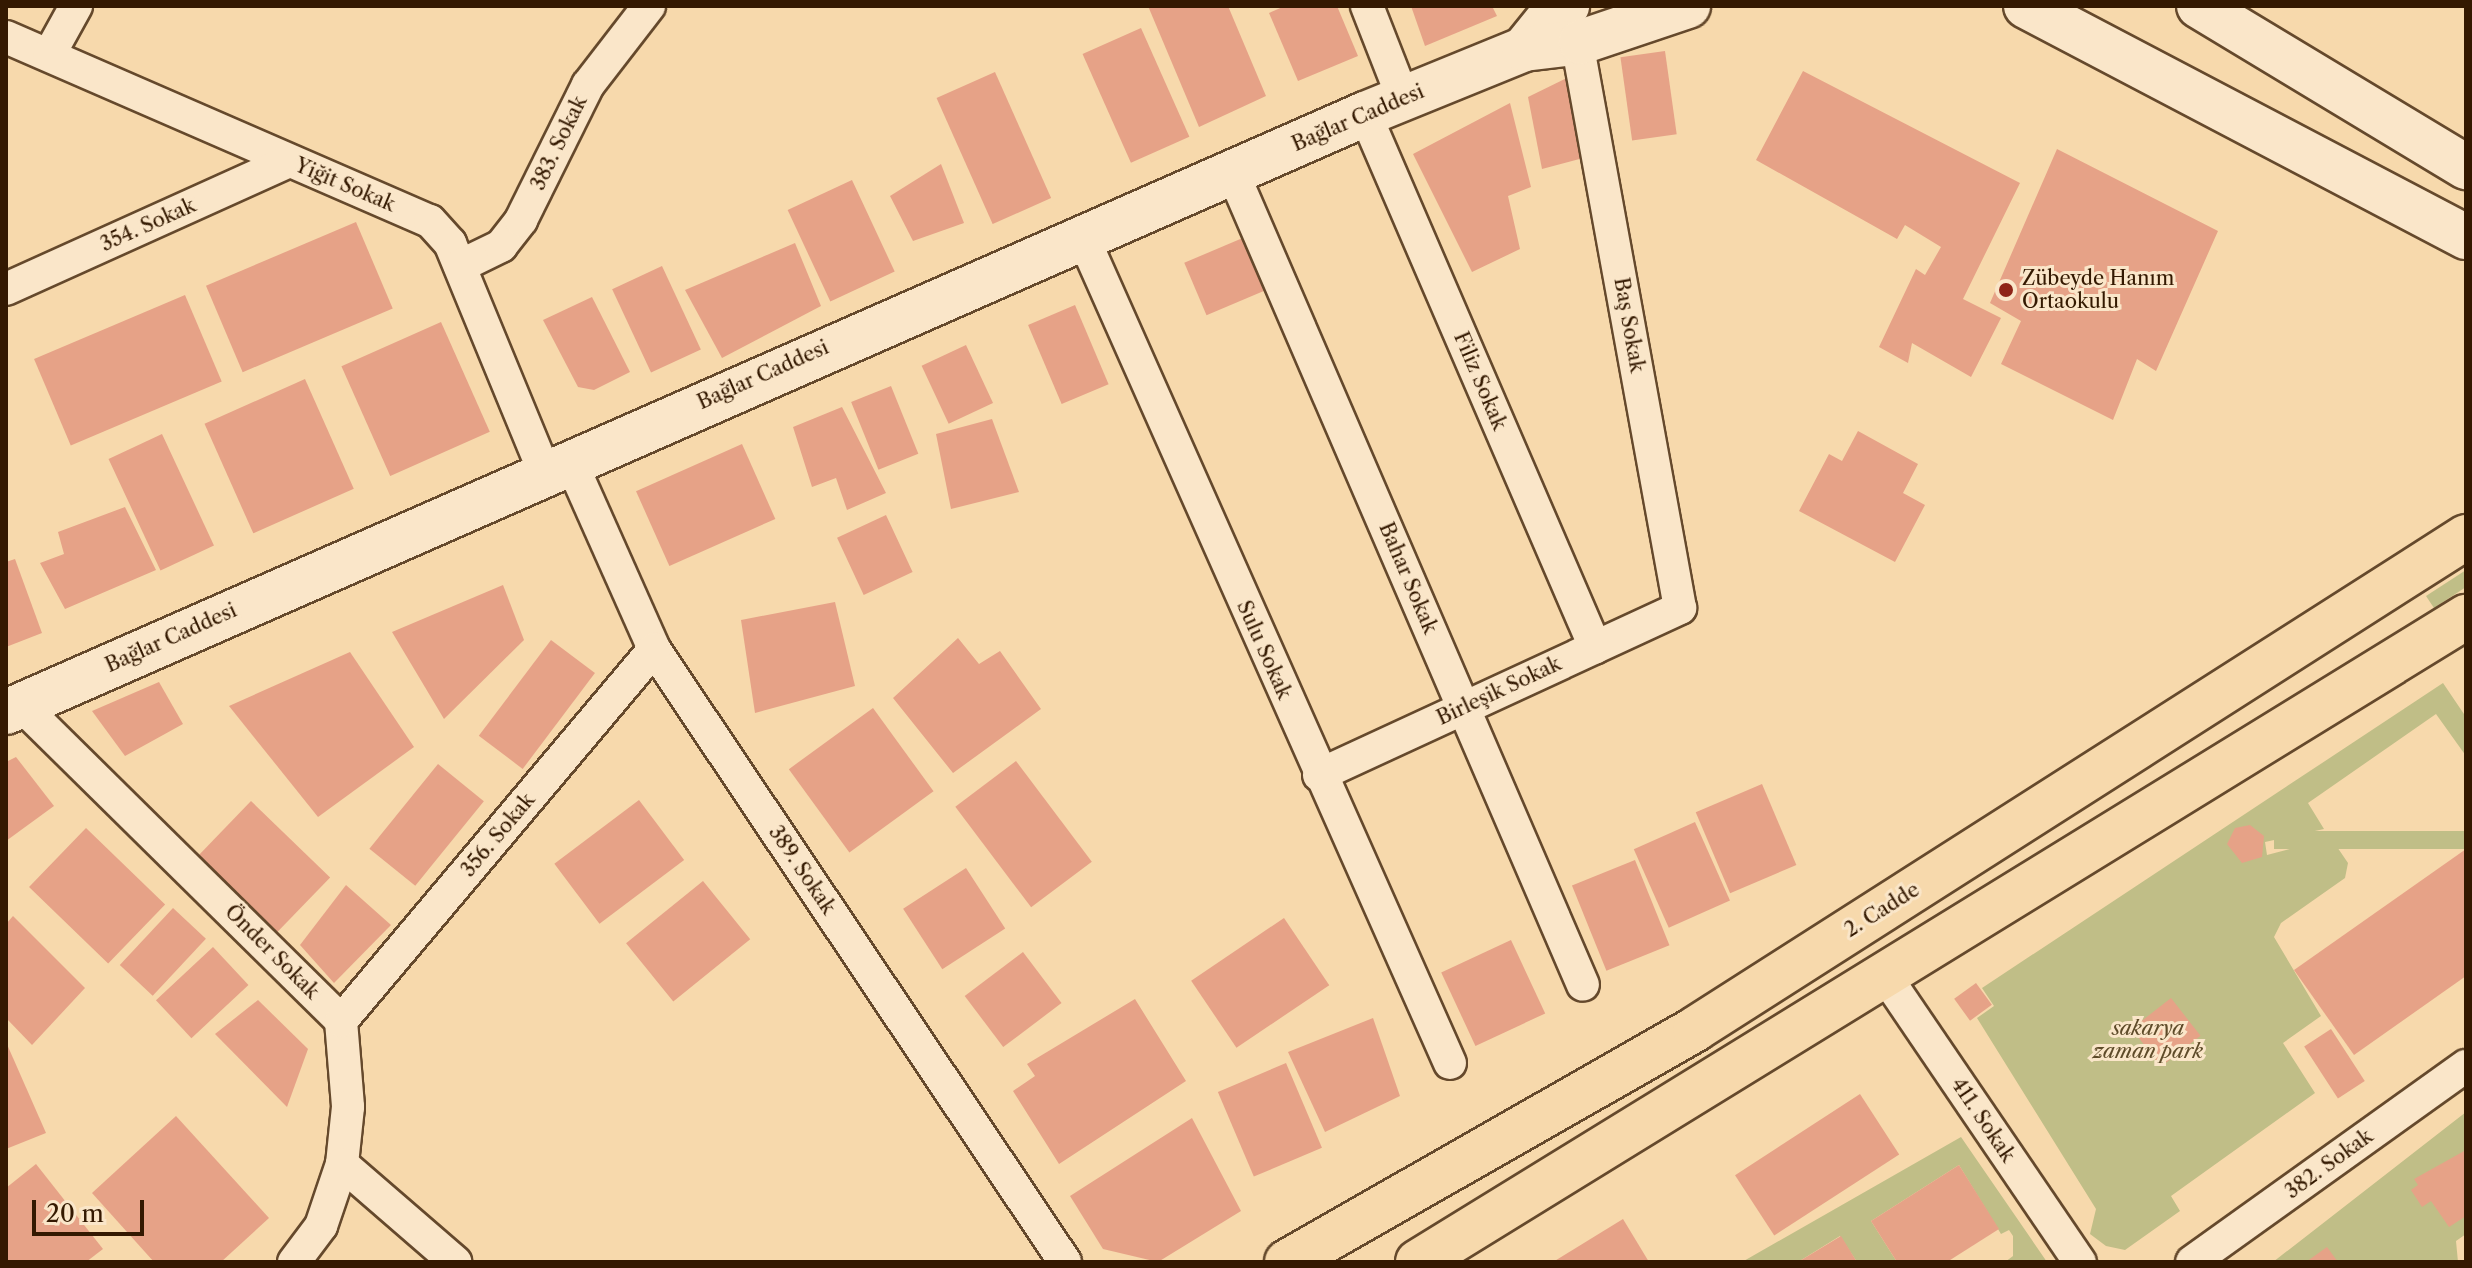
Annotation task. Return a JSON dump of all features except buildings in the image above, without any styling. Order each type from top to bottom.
[{"type":"main road","name":"2. Cadde","points":[[1287,1262],[1695,1029],[2459,538]]},
{"type":"main road","points":[[1418,1262],[1886,977],[2466,617]]},
{"type":"main road","points":[[2423,642],[2466,624]]},
{"type":"street","points":[[49,55],[76,6]]},
{"type":"street","name":"383. Sokak","points":[[460,266],[501,246],[521,220],[588,85],[649,6]]},
{"type":"street","name":"Filiz Sokak","points":[[1367,6],[1384,106],[1595,647]]},
{"type":"street","name":"Bağlar Caddesi","points":[[14,708],[557,465],[1082,235],[1524,49],[1572,24],[1688,6]]},
{"type":"street","points":[[2026,6],[2466,237]]},
{"type":"street","points":[[2199,6],[2466,167]]},
{"type":"street","name":"Baş Sokak","points":[[1572,24],[1680,608]]},
{"type":"street","name":"Yiğit Sokak","points":[[6,37],[430,221],[460,266],[557,465]]},
{"type":"street","name":"354. Sokak","points":[[6,289],[289,161]]},
{"type":"street","name":"Bahar Sokak","points":[[1232,171],[1583,985]]},
{"type":"street","name":"Sulu Sokak","points":[[1082,235],[1319,775],[1450,1063]]},
{"type":"street","name":"389. Sokak","points":[[557,465],[654,649],[1065,1262]]},
{"type":"street","name":"Birleşik Sokak","points":[[1319,775],[1680,608]]},
{"type":"street","name":"356. Sokak","points":[[341,1021],[654,649]]},
{"type":"street","name":"Önder Sokak","points":[[14,708],[341,1021]]},
{"type":"street","name":"411. Sokak","points":[[1886,977],[2080,1262]]},
{"type":"street","points":[[294,1262],[321,1226],[342,1164],[348,1107],[341,1021]]},
{"type":"street","name":"382. Sokak","points":[[2192,1262],[2466,1066]]},
{"type":"street","points":[[342,1164],[455,1262]]},
{"type":"green space","points":[[2466,570],[2466,587],[2434,608],[2426,596]]},
{"type":"green space","name":"sakarya zaman park","points":[[2443,683],[2466,717],[2466,756],[2436,714],[2308,803],[2324,829],[2265,842],[2267,855],[2331,838],[2348,863],[2345,878],[2281,923],[2274,937],[2321,1016],[2283,1043],[2315,1093],[2171,1196],[2180,1211],[2125,1250],[2106,1246],[2090,1234],[2096,1209],[1977,1018],[1994,1006],[1982,988]]},
{"type":"green space","points":[[2274,831],[2466,831],[2466,849],[2274,849]]},
{"type":"green space","points":[[2466,1112],[2466,1234],[2456,1241],[2458,1262],[2273,1262]]},
{"type":"green space","points":[[1961,1137],[2047,1262],[2005,1262],[2013,1256],[2013,1236],[2009,1230],[2001,1234],[1959,1165],[1871,1221],[1897,1262],[1857,1262],[1840,1236],[1798,1262],[1742,1262]]},
{"type":"place","name":"Zübeyde Hanım Ortaokulu","points":[[2006,290]]}]
